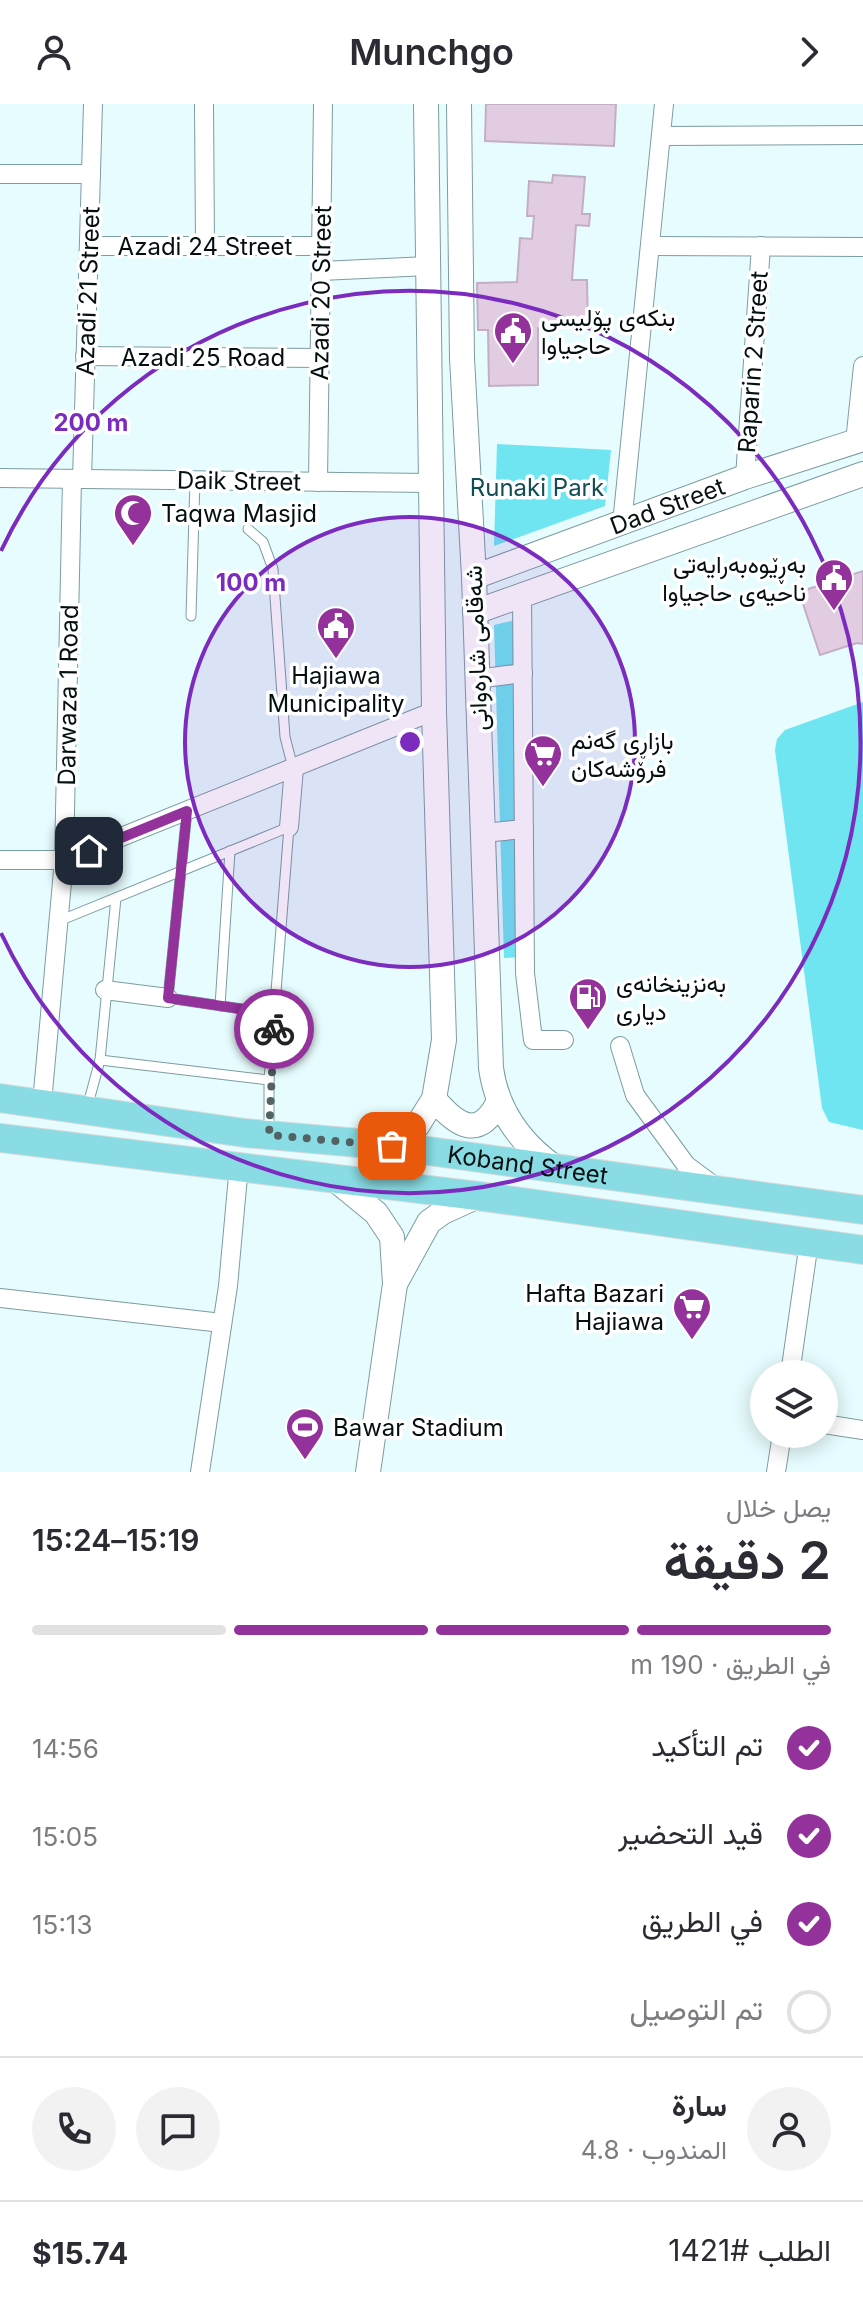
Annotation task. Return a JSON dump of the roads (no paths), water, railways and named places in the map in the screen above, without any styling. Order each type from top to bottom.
[{"type":"main road","name":"شەقامی شارەوانی","points":[[392,1146],[417,1126],[434,1099],[444,1040],[434,711],[426,104]]},
{"type":"main road","name":"شەقامی شارەوانی","points":[[459,104],[462,358],[474,577],[491,1068],[499,1101],[522,1139],[557,1169]]},
{"type":"main road","points":[[431,358],[446,348],[462,358]]},
{"type":"main road","name":"Dad Street","points":[[474,577],[745,477],[859,440]]},
{"type":"main road","name":"Dad Street","points":[[475,612],[863,474]]},
{"type":"main road","points":[[434,1099],[458,1123],[473,1126],[487,1119],[499,1101]]},
{"type":"main road","points":[[6,1139],[19,1100]]},
{"type":"main road","name":"Koband Street","points":[[19,1100],[269,1135],[392,1146],[860,1209]]},
{"type":"main road","name":"Koband Street","points":[[6,1139],[332,1177],[857,1249]]},
{"type":"main road","points":[[332,1177],[376,1213],[392,1237],[395,1284],[368,1472]]},
{"type":"main road","points":[[395,1284],[429,1222],[478,1196]]},
{"type":"main road","points":[[857,1249],[860,1209]]},
{"type":"street","name":"Azadi 21 Street","points":[[77,479],[85,356],[93,104]]},
{"type":"street","points":[[204,104],[205,246]]},
{"type":"street","name":"Azadi 20 Street","points":[[318,482],[323,104]]},
{"type":"street","points":[[622,524],[664,104]]},
{"type":"street","points":[[661,136],[863,135]]},
{"type":"street","points":[[0,174],[91,174]]},
{"type":"street","name":"Azadi 24 Street","points":[[89,246],[321,246]]},
{"type":"street","points":[[650,246],[863,247]]},
{"type":"street","name":"Raparin 2 Street","points":[[745,477],[761,246]]},
{"type":"street","points":[[321,271],[428,266]]},
{"type":"street","name":"Azadi 25 Road","points":[[85,356],[320,358]]},
{"type":"street","points":[[859,440],[863,366]]},
{"type":"street","name":"Daik Street","points":[[0,478],[431,483]]},
{"type":"street","name":"Darwaza 1 Road","points":[[19,1100],[59,921],[64,860],[77,479]]},
{"type":"street","points":[[522,595],[525,973],[533,1040],[564,1040]]},
{"type":"street","points":[[477,679],[523,673]]},
{"type":"street","points":[[0,860],[64,860],[434,711]]},
{"type":"street","points":[[289,827],[294,768]]},
{"type":"street","points":[[483,833],[524,829]]},
{"type":"street","points":[[105,990],[168,998]]},
{"type":"street","points":[[620,1046],[635,1095],[686,1165],[721,1191]]},
{"type":"street","points":[[200,1472],[222,1323],[239,1165]]},
{"type":"street","points":[[792,1360],[809,1242]]},
{"type":"street","points":[[0,1298],[222,1323]]},
{"type":"street","points":[[838,1426],[863,1430]]},
{"type":"street","points":[[776,1472],[780,1448]]},
{"type":"lane","points":[[191,616],[195,480]]},
{"type":"lane","points":[[248,529],[263,542],[273,569],[285,737],[294,768]]},
{"type":"lane","points":[[187,811],[168,998],[275,1014]]},
{"type":"lane","points":[[59,921],[289,827],[269,1080],[269,1135]]},
{"type":"lane","points":[[220,1006],[230,851]]},
{"type":"lane","points":[[86,1111],[100,1060],[116,898]]},
{"type":"lane","points":[[100,1060],[269,1080]]},
{"type":"place","name":"بنکەی پۆلیسی حاجیاوا","points":[[513,365]]},
{"type":"place","name":"Taqwa Masjid","points":[[133,547]]},
{"type":"place","name":"بەڕێوەبەرایەتی ناحیەی حاجیاوا","points":[[834,612]]},
{"type":"place","name":"Hajiawa Municipality","points":[[336,660]]},
{"type":"place","name":"بازاڕی گەنم فرۆشەکان","points":[[543,788]]},
{"type":"place","name":"بەنزینخانەی دیاری","points":[[588,1031]]},
{"type":"place","name":"Hafta Bazari Hajiawa","points":[[692,1341]]},
{"type":"place","name":"Bawar Stadium","points":[[305,1461]]},
{"type":"park label","name":"Runaki Park","points":[[537,487]]}]
